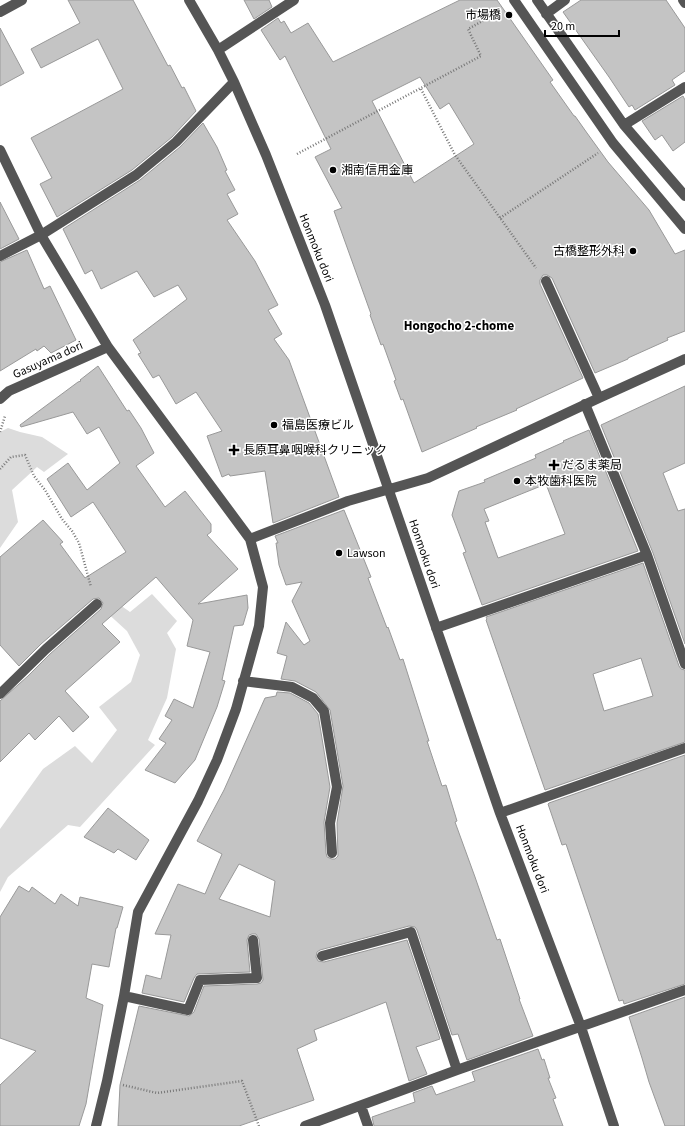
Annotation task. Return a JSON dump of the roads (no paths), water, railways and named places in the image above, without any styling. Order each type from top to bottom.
[{"type":"street","points":[[0,12],[22,0]]},
{"type":"street","name":"Honmoku dori","points":[[189,0],[218,50],[234,82],[266,155],[325,305],[500,813],[581,1027],[614,1126]]},
{"type":"street","points":[[218,50],[294,0]]},
{"type":"street","points":[[537,0],[624,125],[685,196]]},
{"type":"street","points":[[546,14],[565,0]]},
{"type":"street","points":[[683,0],[685,4]]},
{"type":"street","points":[[514,2],[613,143],[685,229]]},
{"type":"street","points":[[0,256],[41,235],[136,175],[176,142],[234,82]]},
{"type":"street","points":[[624,125],[685,87]]},
{"type":"street","points":[[1,155],[41,235],[108,347],[250,539],[263,587],[259,626],[236,709],[217,760],[204,788],[138,912],[124,996],[107,1081],[96,1126]]},
{"type":"street","points":[[546,281],[599,398]]},
{"type":"street","name":"Gasuyama dori","points":[[0,399],[10,391],[108,347]]},
{"type":"street","points":[[250,539],[348,501],[428,478],[685,359]]},
{"type":"street","points":[[585,404],[647,555],[685,664]]},
{"type":"street","points":[[436,628],[647,555]]},
{"type":"street","points":[[0,694],[46,649],[97,604]]},
{"type":"street","points":[[243,681],[292,687],[313,698],[324,711],[337,787],[330,823],[332,853]]},
{"type":"street","points":[[500,813],[685,748]]},
{"type":"street","points":[[322,956],[411,932],[458,1070]]},
{"type":"street","points":[[124,996],[188,1010],[200,980],[257,978],[253,940]]},
{"type":"street","points":[[306,1126],[458,1070],[685,990]]},
{"type":"street","points":[[361,1106],[368,1126]]},
{"type":"place","name":"市場橋","points":[[509,15]]},
{"type":"place","name":"湘南信用金庫","points":[[333,170]]},
{"type":"place","name":"古橋整形外科","points":[[633,251]]},
{"type":"place","name":"福島医療ビル","points":[[274,425]]},
{"type":"place","name":"長原耳鼻咽喉科クリニック","points":[[234,450]]},
{"type":"place","name":"だるま薬局","points":[[554,465]]},
{"type":"place","name":"本牧歯科医院","points":[[517,481]]},
{"type":"place","name":"Lawson","points":[[339,553]]},
{"type":"district","name":"Hongocho 2-chome","points":[[459,326]]}]
